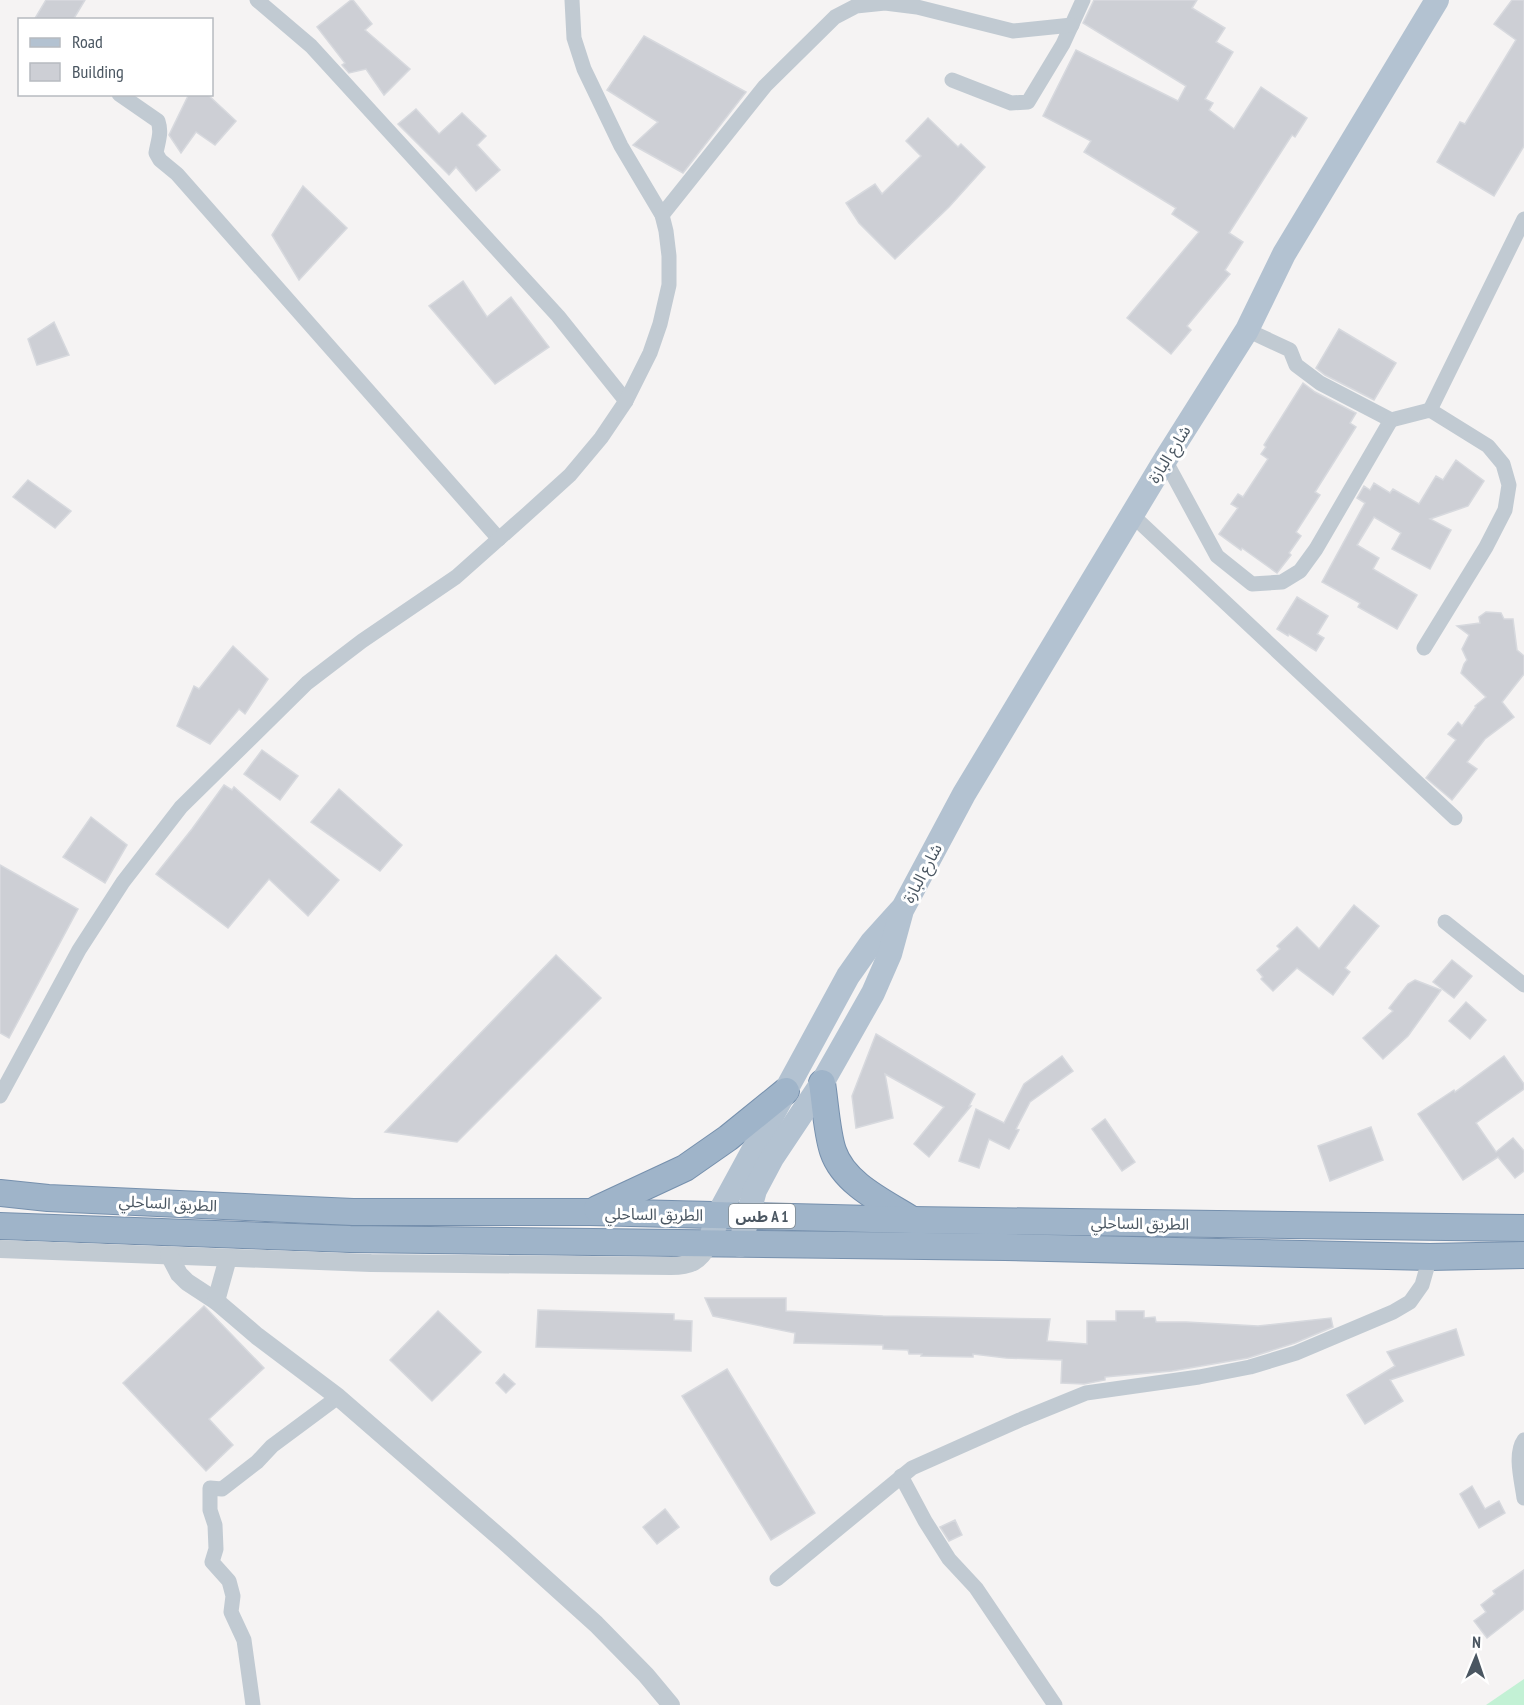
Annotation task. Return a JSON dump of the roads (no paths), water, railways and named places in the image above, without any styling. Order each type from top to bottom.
[{"type":"highway","points":[[822,1083],[832,1150],[840,1167],[853,1181],[912,1220]]},
{"type":"highway","points":[[590,1212],[685,1168],[729,1138],[786,1091]]},
{"type":"highway","name":"الطريق الساحلي","points":[[0,1193],[48,1198],[353,1212],[590,1212],[912,1220],[1524,1228]]},
{"type":"highway","name":"الطريق الساحلي","points":[[0,1226],[350,1239],[1005,1247],[1430,1257],[1524,1255]]},
{"type":"main road","name":"شارع البازة","points":[[740,1245],[755,1190],[772,1158],[822,1083],[873,993],[890,954],[902,910],[964,794],[1165,460],[1247,330],[1284,254],[1437,0]]},
{"type":"main road","name":"شارع البازة","points":[[709,1244],[718,1215],[848,976],[872,942],[902,910]]},
{"type":"street","points":[[257,0],[311,46],[558,316],[626,400]]},
{"type":"street","points":[[0,1096],[79,950],[123,882],[181,807],[308,682],[362,641],[456,577],[570,475],[602,438],[626,400],[650,352],[660,324],[669,285],[669,256],[662,215],[621,146],[584,69],[574,38],[572,0]]},
{"type":"street","points":[[951,80],[1011,103],[1028,102],[1072,25],[1083,0]]},
{"type":"street","points":[[662,215],[765,86],[835,17],[856,6],[885,3],[917,7],[1012,32],[1072,25]]},
{"type":"street","points":[[123,96],[158,122],[160,138],[156,153],[160,160],[177,174],[499,539]]},
{"type":"street","points":[[1430,410],[1524,219]]},
{"type":"street","points":[[1247,330],[1290,350],[1296,364],[1320,383],[1391,420],[1430,410],[1488,446],[1503,464],[1509,485],[1505,510],[1486,547],[1424,648]]},
{"type":"street","points":[[1165,460],[1217,556],[1252,584],[1282,582],[1300,571],[1316,549],[1391,420]]},
{"type":"street","points":[[1132,515],[1455,818]]},
{"type":"street","points":[[1445,922],[1524,985]]},
{"type":"street","points":[[0,1249],[464,1265],[685,1266],[696,1263],[703,1256],[709,1244]]},
{"type":"street","points":[[169,1255],[179,1274],[187,1282],[216,1301],[257,1336],[338,1398],[505,1542],[596,1624],[646,1675],[671,1705]]},
{"type":"street","points":[[777,1579],[912,1468],[1086,1393],[1200,1377],[1250,1367],[1296,1353],[1393,1312],[1410,1302],[1422,1284],[1430,1257]]},
{"type":"street","points":[[216,1301],[228,1258]]},
{"type":"street","points":[[252,1705],[244,1640],[231,1612],[233,1596],[229,1581],[212,1563],[216,1549],[215,1525],[210,1510],[210,1488],[222,1489],[257,1462],[272,1446],[338,1398]]},
{"type":"street","points":[[1524,1440],[1519,1457],[1524,1498]]},
{"type":"street","points":[[901,1476],[949,1559],[976,1588],[1055,1705]]}]
